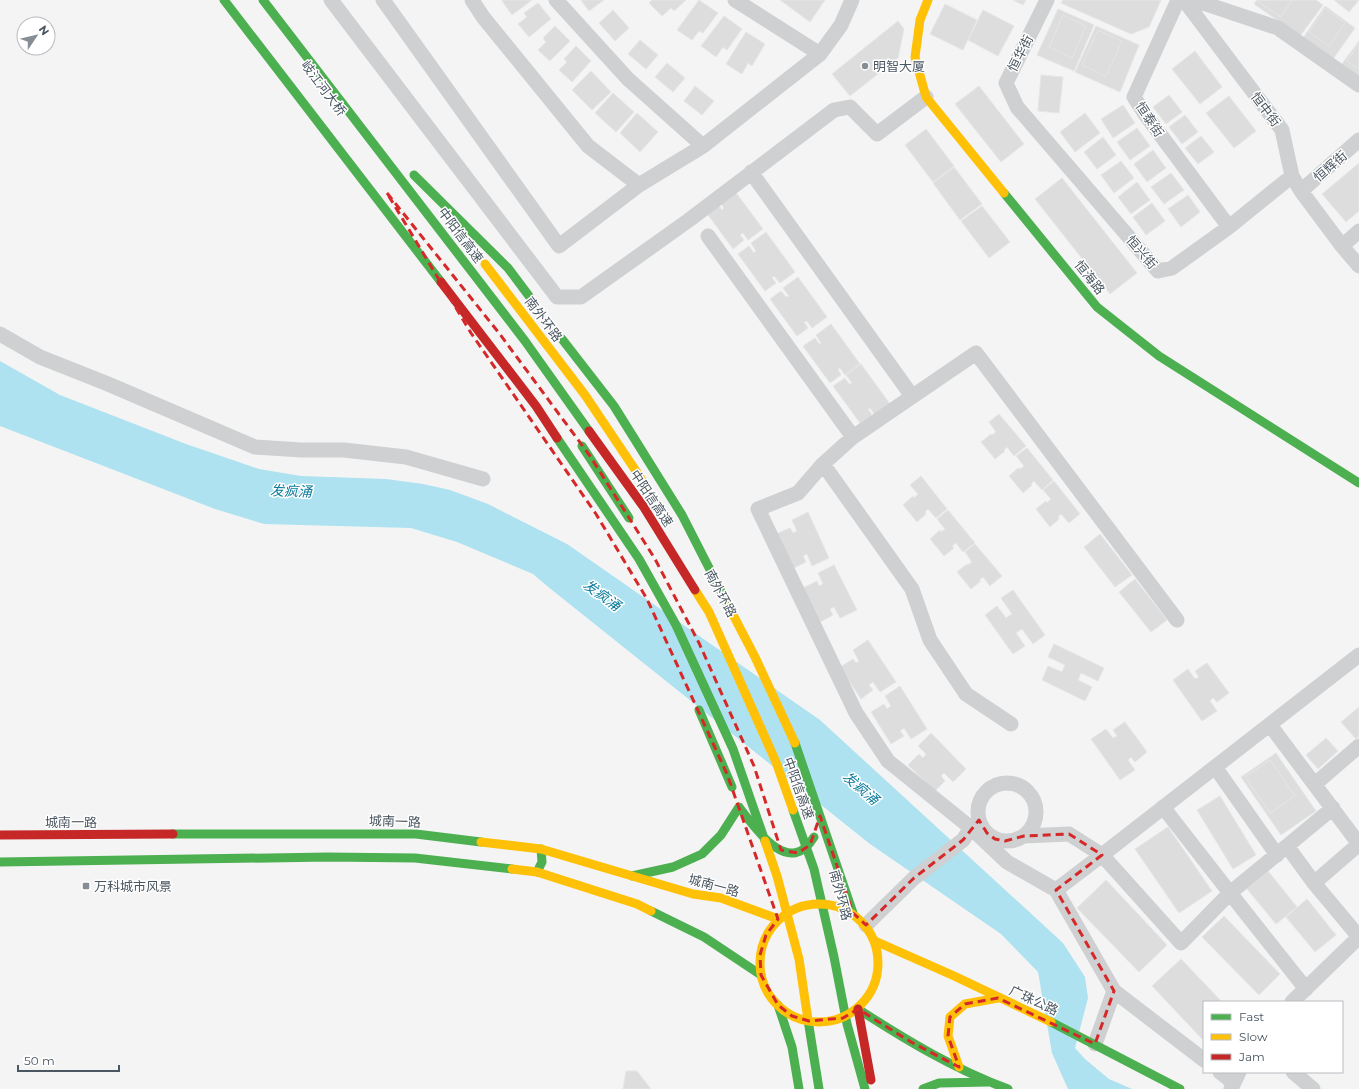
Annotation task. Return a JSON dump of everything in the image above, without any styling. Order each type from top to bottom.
[{"type":"main road","points":[[224,0],[536,406],[639,559],[676,625],[733,749],[778,876],[799,959],[819,1089]]},
{"type":"main road","name":"中阳信高速","points":[[263,0],[388,160],[525,341],[643,506],[708,612],[776,762],[814,869],[834,957],[847,1024],[864,1089]]},
{"type":"main road","name":"恒海路","points":[[928,0],[920,20],[915,56],[926,98],[1097,307],[1159,356],[1359,483]]},
{"type":"main road","points":[[463,237],[412,172],[508,268],[536,306]]},
{"type":"main road","points":[[399,212],[471,333],[493,365]]},
{"type":"main road","name":"南外环路","points":[[478,255],[585,395],[640,476],[651,496]]},
{"type":"main road","points":[[556,331],[614,406],[682,515],[755,656],[796,745],[853,913]]},
{"type":"main road","points":[[576,438],[590,456],[634,527]]},
{"type":"main road","name":"南外环路","points":[[696,575],[734,646],[793,783]]},
{"type":"main road","points":[[694,700],[727,774],[748,834]]},
{"type":"main road","points":[[736,801],[771,845],[789,853],[798,853],[810,845],[818,829],[820,816]]},
{"type":"main road","points":[[632,876],[673,867],[702,854],[721,835],[736,801]]},
{"type":"main road","name":"南外环路","points":[[809,825],[833,913]]},
{"type":"main road","name":"城南一路","points":[[0,835],[320,833],[416,834],[541,849],[694,894],[721,898],[778,919]]},
{"type":"main road","points":[[776,834],[786,864]]},
{"type":"main road","points":[[537,872],[542,862],[541,849]]},
{"type":"main road","points":[[0,862],[328,857],[415,858],[537,872],[638,904],[704,937],[761,975]]},
{"type":"main road","points":[[796,894],[801,918]]},
{"type":"main road","points":[[815,903],[835,905],[853,913],[866,925],[875,941],[879,959],[877,978],[870,995],[858,1009],[843,1018],[826,1022],[808,1022],[792,1016],[778,1005],[768,991],[761,975],[760,955],[766,935],[778,919],[795,908],[815,903]]},
{"type":"main road","points":[[773,905],[778,919]]},
{"type":"main road","name":"南外环路","points":[[837,928],[864,1089]]},
{"type":"main road","name":"广珠公路","points":[[875,941],[939,968],[1095,1044],[1180,1089]]},
{"type":"main road","points":[[959,1067],[948,1036],[950,1017],[965,1004],[998,998]]},
{"type":"main road","points":[[778,1005],[792,1047],[799,1089]]},
{"type":"main road","points":[[858,1009],[911,1042],[988,1082],[1008,1089]]},
{"type":"main road","points":[[858,1009],[873,1089]]},
{"type":"main road","points":[[820,1011],[822,1035]]},
{"type":"main road","points":[[923,1089],[939,1083],[988,1082]]},
{"type":"street","points":[[331,0],[557,296],[581,297],[689,220],[834,110],[850,107],[877,134],[926,98]]},
{"type":"street","points":[[383,0],[559,246],[640,185],[703,146],[820,54],[841,25],[852,0]]},
{"type":"street","points":[[472,0],[483,17],[588,146],[640,185]]},
{"type":"street","points":[[556,0],[628,79],[703,146]]},
{"type":"street","points":[[736,0],[820,54]]},
{"type":"street","name":"恒华街","points":[[1018,107],[1006,83],[1047,0]]},
{"type":"street","name":"恒泰街","points":[[1178,0],[1134,97],[1229,227]]},
{"type":"street","name":"恒中街","points":[[1184,0],[1282,130],[1292,176],[1301,191],[1342,246],[1359,266]]},
{"type":"street","points":[[1194,0],[1278,28],[1359,85]]},
{"type":"street","name":"恒兴街","points":[[1018,107],[1158,271],[1172,268],[1229,227],[1292,176]]},
{"type":"street","name":"恒辉街","points":[[1301,191],[1359,140]]},
{"type":"street","points":[[751,172],[912,396]]},
{"type":"street","points":[[1342,246],[1359,231]]},
{"type":"street","points":[[708,236],[853,437]]},
{"type":"street","points":[[0,334],[40,357],[108,384],[255,447],[301,450],[344,450],[406,457],[483,479]]},
{"type":"street","points":[[1177,620],[976,353],[853,437],[823,464],[798,493],[758,509],[856,714],[888,761],[971,829],[1007,862],[1056,890],[1114,991],[1203,1059]]},
{"type":"street","points":[[823,464],[912,589],[930,640],[966,694],[1011,724]]},
{"type":"street","points":[[1056,890],[1359,655]]},
{"type":"street","points":[[1270,725],[1359,844],[1314,883]]},
{"type":"street","points":[[1314,784],[1359,746]]},
{"type":"street","points":[[1215,767],[1282,851],[1314,883],[1359,937],[1293,1001]]},
{"type":"street","points":[[866,925],[914,878],[971,829],[981,825],[987,833],[995,839],[1005,841],[1015,841],[1024,836],[1031,830],[1035,821],[1037,812],[1035,802],[1024,788],[1015,784],[997,784],[982,796],[978,805],[978,816],[971,829]]},
{"type":"street","points":[[1163,807],[1306,989]]},
{"type":"street","points":[[1024,836],[1069,834],[1102,855],[1181,943],[1230,893],[1333,808]]},
{"type":"street","points":[[1095,1044],[1114,991]]},
{"type":"street","points":[[1222,1073],[1235,1081]]},
{"type":"street","points":[[1294,1073],[1313,1089]]},
{"type":"highlighted area","points":[[387,193],[499,333],[590,456],[655,559],[699,643],[754,766],[781,850],[798,853],[810,845],[820,816],[853,913],[866,925],[914,878],[963,840],[979,820],[987,833],[995,839],[1005,841],[1024,836],[1069,834],[1102,855],[1056,890],[1114,991],[1095,1044],[998,998],[965,1004],[950,1017],[948,1036],[959,1067],[911,1042],[858,1009],[843,1018],[809,1021],[792,1016],[778,1005],[761,975],[760,955],[766,935],[778,919],[727,774],[647,599],[596,514],[471,333]]},
{"type":"water","name":"发疯涌","points":[[0,361],[60,395],[186,444],[259,469],[301,476],[386,479],[423,484],[450,490],[488,504],[567,544],[820,720],[1063,943],[1085,977],[1088,998],[1075,1048],[1085,1059],[1109,1079],[1132,1089],[1068,1089],[1052,1053],[1038,972],[1001,934],[870,844],[533,574],[457,542],[411,528],[264,524],[215,509],[0,426]]},
{"type":"building","points":[[532,0],[512,15],[502,1]]},
{"type":"building","points":[[581,0],[604,0],[589,11]]},
{"type":"building","points":[[652,0],[686,0],[674,11],[671,8],[662,16],[649,3]]},
{"type":"building","points":[[699,0],[718,13],[703,33],[699,31],[692,40],[677,30]]},
{"type":"building","points":[[780,0],[825,0],[810,22]]},
{"type":"building","points":[[1013,0],[1026,0],[1023,5]]},
{"type":"building","points":[[1063,0],[1161,0],[1149,27],[1131,34],[1061,3]]},
{"type":"building","points":[[1257,0],[1316,0],[1323,5],[1300,36],[1254,4]]},
{"type":"building","points":[[1260,0],[1292,0],[1281,17],[1258,2]]},
{"type":"building","points":[[1334,0],[1359,0],[1349,12]]},
{"type":"building","points":[[538,3],[551,19],[529,37],[518,24],[527,17],[524,13]]},
{"type":"building","points":[[945,4],[977,20],[963,50],[930,34]]},
{"type":"building","points":[[1325,6],[1355,28],[1333,59],[1303,38]]},
{"type":"building","points":[[1325,8],[1345,23],[1329,46],[1309,32]]},
{"type":"building","points":[[1058,9],[1094,25],[1074,71],[1037,55]]},
{"type":"building","points":[[613,10],[629,28],[615,41],[599,23]]},
{"type":"building","points":[[983,10],[1014,26],[998,56],[968,40]]},
{"type":"building","points":[[1063,15],[1086,26],[1072,58],[1049,47]]},
{"type":"building","points":[[724,16],[742,29],[727,50],[723,47],[716,57],[701,46]]},
{"type":"building","name":"明智大厦","points":[[898,21],[904,29],[898,58],[850,96],[832,74]]},
{"type":"building","points":[[555,26],[570,41],[550,61],[538,50],[546,42],[543,38]]},
{"type":"building","points":[[1096,26],[1139,45],[1120,92],[1075,72]]},
{"type":"building","points":[[1098,30],[1122,41],[1106,76],[1082,65]]},
{"type":"building","points":[[746,32],[765,44],[752,66],[748,63],[742,74],[726,64]]},
{"type":"building","points":[[640,40],[658,55],[646,69],[628,54]]},
{"type":"building","points":[[1359,41],[1359,78],[1341,65]]},
{"type":"building","points":[[1359,44],[1359,69],[1347,61]]},
{"type":"building","points":[[576,46],[591,61],[572,82],[559,70],[567,62],[564,59]]},
{"type":"building","points":[[1195,51],[1222,87],[1200,104],[1172,69]]},
{"type":"building","points":[[667,63],[685,78],[673,92],[655,77]]},
{"type":"building","points":[[591,71],[611,92],[592,110],[572,90]]},
{"type":"building","points":[[1041,75],[1063,77],[1059,113],[1038,111]]},
{"type":"building","points":[[695,86],[714,101],[702,115],[684,101]]},
{"type":"building","points":[[979,86],[1024,144],[1001,162],[955,104]]},
{"type":"building","points":[[613,93],[634,112],[616,132],[595,113]]},
{"type":"building","points":[[1169,95],[1182,112],[1166,124],[1153,107]]},
{"type":"building","points":[[1229,96],[1256,131],[1234,148],[1206,113]]},
{"type":"building","points":[[1123,105],[1135,123],[1113,138],[1101,119]]},
{"type":"building","points":[[637,113],[658,132],[640,152],[620,133]]},
{"type":"building","points":[[1085,113],[1100,133],[1075,152],[1060,132]]},
{"type":"building","points":[[1185,115],[1198,132],[1182,144],[1169,127]]},
{"type":"building","points":[[1137,128],[1150,146],[1130,160],[1117,142]]},
{"type":"building","points":[[926,129],[954,166],[933,182],[905,145]]},
{"type":"building","points":[[1201,136],[1214,152],[1198,164],[1185,148]]},
{"type":"building","points":[[1103,137],[1116,155],[1097,169],[1084,152]]},
{"type":"building","points":[[1153,150],[1166,168],[1147,182],[1134,164]]},
{"type":"building","points":[[1121,161],[1134,178],[1114,193],[1101,175]]},
{"type":"building","points":[[1359,163],[1359,211],[1346,222],[1322,194]]},
{"type":"building","points":[[954,167],[982,204],[960,220],[933,183]]},
{"type":"building","points":[[1171,173],[1184,190],[1164,204],[1151,187]]},
{"type":"building","points":[[1062,178],[1137,273],[1110,294],[1035,199]]},
{"type":"building","points":[[1137,182],[1150,200],[1131,214],[1118,197]]},
{"type":"building","points":[[734,190],[763,229],[748,240],[743,233],[740,235],[744,240],[733,249],[706,212],[717,203],[722,210],[724,208],[719,201]]},
{"type":"building","points":[[1188,195],[1200,212],[1181,227],[1168,209]]},
{"type":"building","points":[[1152,203],[1165,221],[1146,235],[1133,217]]},
{"type":"building","points":[[982,206],[1010,242],[989,258],[961,221]]},
{"type":"building","points":[[766,232],[795,272],[780,283],[774,276],[772,278],[776,283],[765,291],[738,254],[749,246],[754,253],[756,251],[751,243]]},
{"type":"building","points":[[798,277],[827,317],[812,328],[807,321],[804,322],[808,328],[797,336],[770,299],[781,291],[786,297],[789,296],[783,288]]},
{"type":"building","points":[[831,324],[860,364],[845,375],[840,368],[838,369],[841,375],[830,383],[803,346],[815,338],[819,344],[821,343],[816,335]]},
{"type":"building","points":[[861,364],[890,404],[875,415],[870,408],[868,409],[872,415],[860,423],[833,386],[845,378],[849,384],[852,383],[846,375]]},
{"type":"building","points":[[999,414],[1026,446],[1014,456],[1007,447],[1004,450],[1005,451],[995,459],[981,442],[996,432],[989,422]]},
{"type":"building","points":[[1027,448],[1053,480],[1042,490],[1034,481],[1031,484],[1032,485],[1023,493],[1009,476],[1018,468],[1020,469],[1024,466],[1016,456]]},
{"type":"building","points":[[921,476],[947,509],[936,518],[928,509],[925,512],[926,514],[917,522],[903,505],[913,496],[914,498],[918,494],[910,485]]},
{"type":"building","points":[[1054,481],[1080,514],[1069,523],[1061,514],[1058,517],[1059,519],[1050,527],[1036,509],[1051,499],[1043,490]]},
{"type":"building","points":[[948,510],[975,543],[963,552],[956,543],[952,546],[954,548],[944,556],[930,539],[940,530],[941,532],[945,529],[937,519]]},
{"type":"building","points":[[808,512],[829,558],[812,566],[807,554],[803,556],[806,562],[792,569],[776,534],[790,528],[793,533],[797,531],[792,520]]},
{"type":"building","points":[[1100,534],[1132,575],[1115,587],[1084,547]]},
{"type":"building","points":[[975,544],[1002,576],[990,586],[983,577],[979,580],[981,581],[971,589],[957,572],[972,562],[965,552]]},
{"type":"building","points":[[834,565],[857,610],[840,618],[834,607],[830,609],[833,615],[820,622],[803,588],[817,581],[819,586],[823,584],[818,573]]},
{"type":"building","points":[[1135,579],[1167,620],[1151,632],[1119,592]]},
{"type":"building","points":[[1013,590],[1045,635],[1033,644],[1022,629],[1016,633],[1025,646],[1013,654],[985,615],[997,606],[1006,618],[1012,614],[1001,598]]},
{"type":"building","points":[[868,640],[896,682],[880,692],[873,682],[869,685],[873,690],[861,699],[840,667],[853,659],[856,663],[859,661],[853,650]]},
{"type":"building","points":[[1054,644],[1104,668],[1098,681],[1081,673],[1078,680],[1092,687],[1085,701],[1042,680],[1048,666],[1062,672],[1065,665],[1048,657]]},
{"type":"building","points":[[1207,663],[1229,693],[1217,702],[1213,698],[1210,701],[1217,711],[1202,721],[1173,680],[1188,669],[1195,679],[1199,677],[1195,671]]},
{"type":"building","points":[[900,686],[927,729],[911,739],[904,728],[900,731],[904,736],[891,744],[871,712],[884,704],[887,709],[891,706],[885,696]]},
{"type":"building","points":[[1359,707],[1359,736],[1356,739],[1341,722]]},
{"type":"building","points":[[1125,722],[1147,752],[1135,762],[1131,757],[1128,760],[1135,770],[1120,780],[1091,739],[1106,729],[1113,738],[1117,736],[1113,730]]},
{"type":"building","points":[[931,733],[966,769],[953,782],[944,773],[941,776],[945,781],[935,791],[908,765],[919,754],[923,758],[926,754],[918,746]]},
{"type":"building","points":[[1326,738],[1338,751],[1318,769],[1306,755]]},
{"type":"building","points":[[1276,753],[1316,811],[1281,835],[1241,777]]},
{"type":"building","points":[[1270,760],[1295,796],[1270,813],[1245,777]]},
{"type":"building","points":[[1220,796],[1256,855],[1233,869],[1197,810]]},
{"type":"building","points":[[1168,827],[1212,891],[1179,913],[1135,849]]},
{"type":"building","points":[[1268,871],[1297,907],[1276,924],[1247,889]]},
{"type":"building","points":[[1106,880],[1167,945],[1139,972],[1077,908]]},
{"type":"building","points":[[1307,899],[1336,935],[1315,952],[1286,917]]},
{"type":"building","points":[[1224,916],[1280,974],[1259,995],[1202,937]]},
{"type":"building","points":[[1181,959],[1221,1001],[1203,1001],[1203,1040],[1152,986]]},
{"type":"building","points":[[626,1071],[637,1071],[651,1089],[623,1089]]},
{"type":"traffic: fast","points":[[224,0],[441,282]]},
{"type":"traffic: fast","points":[[263,0],[525,341],[589,431]]},
{"type":"traffic: fast","points":[[414,175],[508,268],[529,296]]},
{"type":"traffic: fast","points":[[1004,193],[1097,307],[1159,356],[1359,483]]},
{"type":"traffic: fast","points":[[562,339],[614,406],[682,515],[729,607]]},
{"type":"traffic: fast","points":[[557,438],[639,559],[676,625],[733,749],[765,841]]},
{"type":"traffic: fast","points":[[582,446],[629,518]]},
{"type":"traffic: fast","points":[[699,710],[732,787]]},
{"type":"traffic: fast","points":[[795,743],[853,913]]},
{"type":"traffic: fast","points":[[632,876],[673,867],[702,854],[721,835],[739,807],[763,837],[773,846],[784,852],[794,853],[804,849],[814,837]]},
{"type":"traffic: fast","points":[[793,810],[814,869],[834,957],[847,1024],[865,1089]]},
{"type":"traffic: fast","points":[[173,834],[416,834],[481,842]]},
{"type":"traffic: fast","points":[[537,872],[542,862],[541,849]]},
{"type":"traffic: fast","points":[[0,862],[328,857],[415,858],[512,869]]},
{"type":"traffic: fast","points":[[651,911],[704,937],[761,975]]},
{"type":"traffic: fast","points":[[778,1005],[792,1047],[799,1089]]},
{"type":"traffic: fast","points":[[858,1009],[894,1032],[949,1063],[1008,1089]]},
{"type":"traffic: fast","points":[[808,1020],[819,1089]]},
{"type":"traffic: fast","points":[[1051,1022],[1180,1089]]},
{"type":"traffic: fast","points":[[923,1089],[939,1083],[988,1082]]},
{"type":"traffic: slow","points":[[928,0],[920,20],[915,57],[926,97],[1004,193]]},
{"type":"traffic: slow","points":[[485,264],[585,395],[646,486]]},
{"type":"traffic: slow","points":[[695,590],[709,612],[776,762],[793,810]]},
{"type":"traffic: slow","points":[[729,607],[755,657],[795,743]]},
{"type":"traffic: slow","points":[[765,841],[777,876],[799,959],[808,1020]]},
{"type":"traffic: slow","points":[[481,842],[541,849],[693,894],[721,898],[778,919]]},
{"type":"traffic: slow","points":[[512,869],[537,872],[637,904],[651,911]]},
{"type":"traffic: slow","points":[[819,904],[842,908],[861,921],[874,940],[878,963],[874,986],[861,1005],[842,1018],[819,1022],[796,1018],[777,1005],[764,986],[760,963],[764,940],[777,921],[796,908],[819,904]]},
{"type":"traffic: slow","points":[[875,941],[952,975],[1051,1022]]},
{"type":"traffic: slow","points":[[959,1067],[948,1036],[950,1017],[965,1004],[998,998]]},
{"type":"traffic: jam","points":[[441,282],[536,406],[557,438]]},
{"type":"traffic: jam","points":[[589,431],[643,506],[695,590]]},
{"type":"traffic: jam","points":[[0,835],[173,834]]},
{"type":"traffic: jam","points":[[858,1009],[871,1080]]},
{"type":"place","name":"明智大厦","points":[[865,66]]},
{"type":"place","name":"万科城市风景","points":[[86,886]]}]
